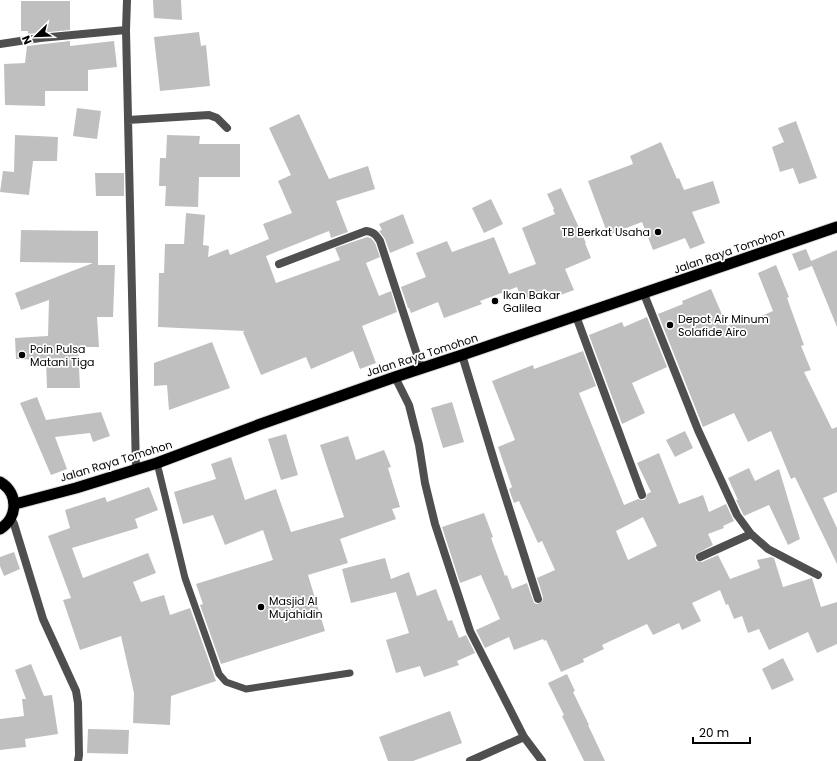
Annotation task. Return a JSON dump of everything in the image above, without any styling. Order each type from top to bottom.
[{"type":"highway","name":"Jalan Raya Tomohon","points":[[15,504],[76,488],[157,463],[421,367],[462,356],[837,227]]},
{"type":"highway","points":[[0,482],[10,490],[15,504],[11,518],[7,524],[0,528]]},
{"type":"street","points":[[127,0],[126,30],[136,470]]},
{"type":"street","points":[[0,44],[40,38],[126,30]]},
{"type":"street","points":[[128,120],[209,115],[217,118],[227,128]]},
{"type":"street","points":[[279,264],[366,231],[372,232],[380,241],[421,367]]},
{"type":"street","points":[[644,294],[698,430],[737,515],[751,534],[768,549],[818,575]]},
{"type":"street","points":[[576,316],[642,495]]},
{"type":"street","points":[[462,356],[538,599]]},
{"type":"street","points":[[395,377],[409,406],[419,445],[425,483],[435,524],[470,631],[524,737],[542,761]]},
{"type":"street","points":[[11,518],[43,619],[76,691],[78,703],[78,761]]},
{"type":"street","points":[[700,557],[751,534]]},
{"type":"street","points":[[470,761],[524,737]]},
{"type":"lane","points":[[157,463],[185,578],[219,674],[226,682],[246,689],[350,673]]},
{"type":"building","points":[[153,0],[181,0],[182,20],[154,18]]},
{"type":"building","points":[[21,1],[70,1],[70,30],[28,34],[28,31],[21,31]]},
{"type":"building","points":[[199,32],[201,46],[206,45],[210,86],[160,91],[154,37]]},
{"type":"building","points":[[70,41],[70,46],[114,41],[117,67],[88,70],[88,91],[45,91],[45,106],[5,105],[4,64],[25,63],[27,46]]},
{"type":"building","points":[[77,108],[101,111],[97,139],[73,136]]},
{"type":"building","points":[[299,114],[329,179],[368,166],[375,189],[336,201],[348,232],[331,238],[329,231],[266,256],[276,283],[340,260],[335,248],[367,237],[371,238],[375,243],[380,257],[366,263],[379,296],[391,291],[397,312],[362,326],[376,363],[360,369],[353,351],[311,369],[306,357],[261,375],[243,332],[245,331],[158,327],[159,273],[164,273],[165,244],[184,244],[186,213],[205,215],[203,245],[209,246],[208,257],[228,249],[230,255],[269,239],[263,224],[292,213],[278,181],[291,175],[269,128]]},
{"type":"building","points":[[796,121],[817,178],[799,184],[793,168],[780,172],[772,147],[784,142],[778,128]]},
{"type":"building","points":[[15,135],[58,137],[57,161],[33,161],[29,195],[0,192],[3,171],[14,172]]},
{"type":"building","points":[[167,135],[200,136],[199,144],[240,144],[240,177],[199,177],[198,207],[165,206],[166,186],[159,186],[160,158],[166,158]]},
{"type":"building","points":[[661,142],[677,179],[679,178],[684,190],[713,181],[720,203],[692,212],[705,243],[690,249],[685,238],[653,250],[642,222],[608,235],[588,181],[633,164],[630,156]]},
{"type":"building","points":[[95,173],[124,173],[124,196],[96,196]]},
{"type":"building","points":[[561,188],[586,243],[591,258],[565,269],[574,290],[550,299],[547,290],[522,300],[517,287],[480,301],[482,304],[444,318],[438,302],[411,313],[401,287],[426,277],[416,253],[447,241],[452,252],[494,237],[509,274],[536,264],[522,228],[555,214],[547,194]]},
{"type":"building","points":[[491,199],[503,224],[484,233],[472,208]]},
{"type":"building","points":[[403,214],[414,243],[390,253],[385,239],[379,231],[382,230],[379,224]]},
{"type":"building","points":[[21,230],[98,231],[98,265],[115,265],[113,317],[97,317],[99,347],[78,347],[80,388],[47,388],[46,360],[16,359],[15,338],[48,336],[49,300],[21,310],[15,293],[93,263],[20,262]]},
{"type":"building","points":[[806,249],[811,261],[837,250],[837,327],[812,266],[799,271],[792,254]]},
{"type":"building","points":[[776,265],[789,297],[787,298],[804,345],[801,346],[811,370],[804,372],[832,429],[837,427],[837,492],[823,498],[837,528],[837,564],[795,477],[791,479],[771,431],[748,442],[734,413],[703,427],[658,314],[683,304],[682,301],[711,289],[727,326],[743,320],[745,323],[773,311],[758,273]]},
{"type":"building","points":[[647,317],[667,367],[632,383],[645,413],[622,424],[589,335],[622,322],[624,327]]},
{"type":"building","points":[[212,342],[230,388],[169,410],[167,385],[154,386],[154,363]]},
{"type":"building","points":[[583,351],[596,386],[579,393],[624,505],[638,499],[644,500],[647,494],[651,492],[637,463],[659,453],[679,504],[703,495],[709,512],[726,504],[734,521],[723,526],[724,528],[708,534],[713,545],[696,554],[696,561],[702,562],[718,555],[730,579],[760,568],[757,560],[771,557],[774,558],[783,587],[812,578],[821,607],[837,602],[837,644],[817,653],[808,632],[769,650],[759,629],[748,633],[742,616],[734,619],[720,590],[692,603],[701,621],[682,630],[679,623],[653,635],[647,624],[602,645],[604,649],[583,659],[584,662],[561,672],[546,640],[544,641],[543,639],[514,650],[509,637],[485,648],[476,630],[500,619],[481,575],[460,583],[442,527],[484,513],[493,537],[491,538],[505,576],[507,575],[512,589],[527,583],[534,603],[537,604],[542,602],[543,597],[537,578],[555,570],[542,541],[538,543],[519,501],[514,503],[509,489],[512,487],[498,447],[515,440],[492,381],[533,365],[534,369]],"holes":[[[643,517],[657,546],[628,560],[616,531]]]},
{"type":"building","points":[[37,397],[46,420],[101,412],[110,436],[93,442],[90,433],[55,437],[67,469],[51,475],[20,403]]},
{"type":"building","points":[[452,402],[464,442],[443,448],[431,408]]},
{"type":"building","points":[[685,431],[693,448],[675,457],[666,440]]},
{"type":"building","points":[[286,434],[298,475],[281,480],[268,439]]},
{"type":"building","points":[[348,436],[356,460],[384,450],[391,467],[388,468],[400,507],[392,509],[396,519],[340,539],[348,563],[308,575],[325,631],[221,664],[200,605],[203,604],[196,584],[273,560],[263,530],[225,545],[213,515],[183,524],[174,492],[216,479],[211,464],[231,457],[245,500],[276,489],[291,532],[344,517],[320,445]]},
{"type":"building","points":[[749,468],[755,481],[779,469],[800,539],[788,545],[769,505],[744,516],[728,478]]},
{"type":"building","points":[[149,487],[158,510],[135,519],[138,528],[72,548],[83,578],[148,553],[156,573],[133,582],[141,602],[164,595],[170,615],[190,608],[216,681],[171,696],[170,725],[133,723],[134,693],[121,636],[80,650],[63,600],[71,598],[48,536],[70,528],[65,510],[105,497],[107,502]]},
{"type":"building","points":[[14,552],[20,569],[4,576],[0,566],[0,557]]},
{"type":"building","points":[[385,558],[391,579],[409,572],[417,596],[436,589],[448,621],[452,620],[459,638],[466,635],[475,653],[457,661],[459,665],[424,677],[420,666],[396,673],[386,640],[409,633],[396,592],[351,603],[342,569]]},
{"type":"building","points":[[783,658],[794,680],[772,690],[762,669]]},
{"type":"building","points":[[31,664],[44,696],[52,695],[58,734],[25,739],[26,747],[0,750],[0,719],[24,716],[22,699],[26,699],[15,670]]},
{"type":"building","points":[[567,674],[575,691],[573,692],[605,761],[584,761],[562,716],[564,715],[548,683]]},
{"type":"building","points":[[450,711],[462,743],[413,761],[388,761],[379,737]]},
{"type":"building","points":[[88,729],[129,730],[128,754],[87,753]]},
{"type":"place","name":"TB Berkat Usaha","points":[[658,232]]},
{"type":"place","name":"Ikan Bakar Galilea","points":[[495,301]]},
{"type":"place","name":"Depot Air Minum Solafide Airo","points":[[670,325]]},
{"type":"place","name":"Poin Pulsa Matani Tiga","points":[[22,355]]},
{"type":"place","name":"Masjid Al Mujahidin","points":[[261,607]]}]
